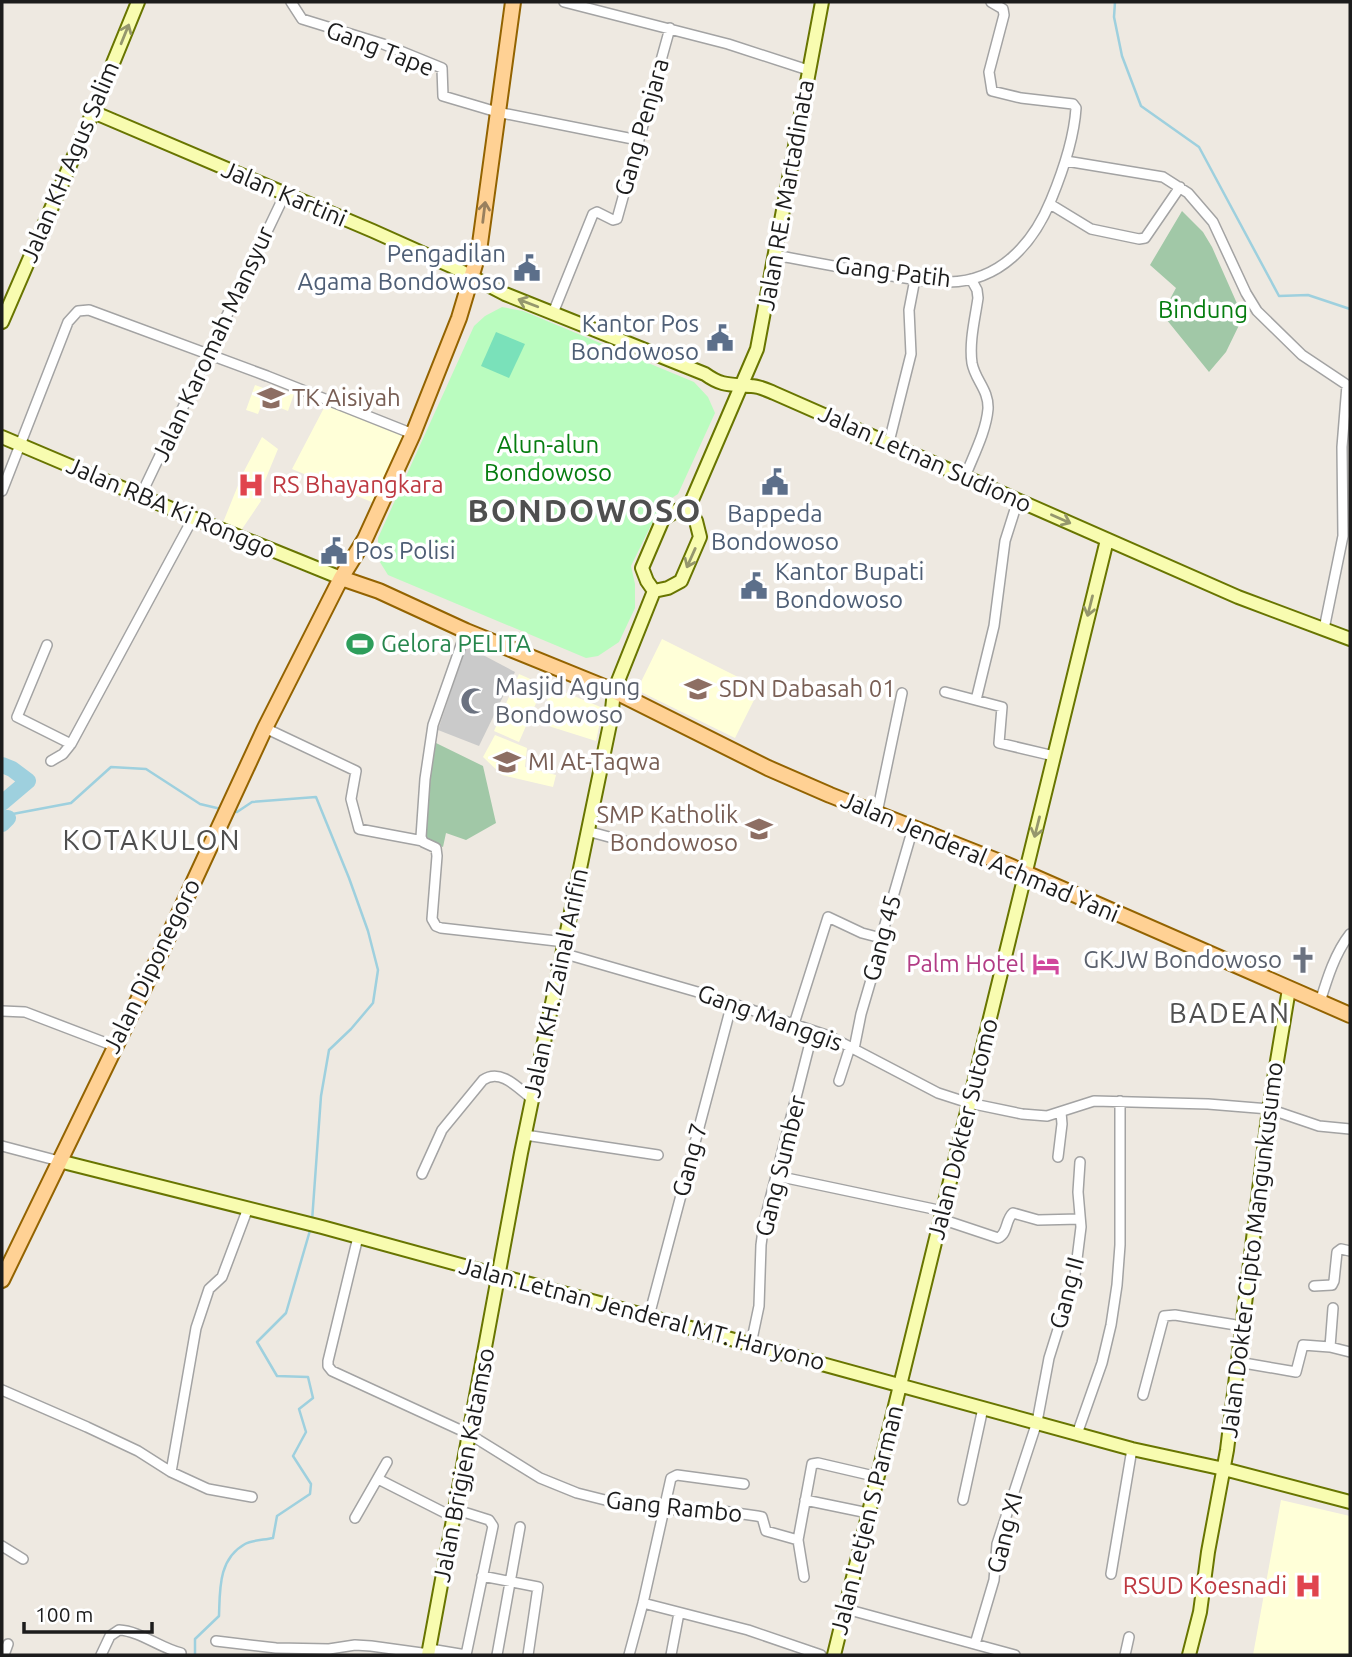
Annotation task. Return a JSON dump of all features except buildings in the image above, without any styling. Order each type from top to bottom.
[{"type":"main road","name":"Jalan KH Agus Salim","points":[[2,322],[138,2]]},
{"type":"main road","name":"Jalan Diponegoro","points":[[2,1280],[157,961],[265,727],[341,578],[365,539],[413,433],[472,279],[479,251],[513,2]]},
{"type":"main road","name":"Jalan RE. Martadinata","points":[[689,507],[757,349],[822,2]]},
{"type":"main road","name":"Jalan Kartini","points":[[93,112],[451,266],[472,279],[553,313]]},
{"type":"main road","name":"Jalan Letnan Sudiono","points":[[553,313],[705,374],[720,383],[756,386],[774,393],[1238,597],[1350,639]]},
{"type":"main road","name":"Jalan RBA Ki Ronggo","points":[[2,437],[341,578]]},
{"type":"main road","points":[[689,507],[700,537],[681,581],[654,591],[642,568],[657,531],[663,519],[689,507]]},
{"type":"main road","name":"Jalan Dokter Sutomo","points":[[901,1385],[1107,540]]},
{"type":"main road","name":"Jalan Jenderal Achmad Yani","points":[[341,578],[379,591],[466,631],[614,691],[768,768],[1025,873],[1350,1015]]},
{"type":"main road","name":"Jalan KH. Zainal Arifin","points":[[499,1275],[532,1098],[611,719],[614,691],[654,591]]},
{"type":"main road","name":"Jalan Dokter Cipto Mangunkusumo","points":[[1189,1655],[1200,1612],[1224,1469],[1269,1109],[1289,989]]},
{"type":"main road","name":"Jalan Letnan Jenderal MT. Haryono","points":[[59,1161],[322,1227],[1132,1449],[1224,1469],[1350,1502]]},
{"type":"main road","name":"Jalan Brigjen Katamso","points":[[429,1653],[499,1275]]},
{"type":"main road","name":"Jalan Letjen S Parman","points":[[834,1655],[901,1385]]},
{"type":"street","name":"Gang Tape","points":[[291,2],[302,19],[383,44],[442,68],[443,96],[496,112]]},
{"type":"street","points":[[564,2],[670,28],[808,70]]},
{"type":"street","points":[[992,2],[1003,9],[1004,15],[989,72],[992,91],[1021,98],[1073,104],[1076,112],[1066,161],[1050,204],[1091,229],[1139,239],[1145,238],[1180,187]]},
{"type":"street","name":"Gang Penjara","points":[[553,313],[593,214],[597,212],[613,220],[617,219],[670,28]]},
{"type":"street","points":[[496,112],[638,139]]},
{"type":"street","points":[[1066,161],[1163,177],[1188,193],[1213,222],[1257,311],[1285,341],[1347,385],[1343,536],[1324,629]]},
{"type":"street","name":"Jalan Karomah Mansyur","points":[[141,495],[285,194]]},
{"type":"street","name":"Gang Patih","points":[[775,255],[915,279],[950,282],[971,279],[988,274],[1009,262],[1030,240],[1050,204]]},
{"type":"street","points":[[889,442],[911,354],[909,310],[915,279]]},
{"type":"street","points":[[965,477],[988,412],[986,391],[972,362],[971,344],[978,298],[971,279]]},
{"type":"street","points":[[2,491],[68,322],[78,311],[89,310],[413,433]]},
{"type":"street","points":[[976,700],[994,626],[1005,541],[1018,500]]},
{"type":"street","points":[[51,761],[63,754],[71,744],[193,518]]},
{"type":"street","points":[[265,727],[356,771],[351,799],[359,829],[422,841],[425,779],[433,725],[466,631]]},
{"type":"street","points":[[47,645],[17,717],[71,744]]},
{"type":"street","points":[[944,692],[1002,707],[999,743],[1054,756]]},
{"type":"street","points":[[877,813],[902,693]]},
{"type":"street","name":"Gang 45","points":[[839,1081],[852,1048],[913,828]]},
{"type":"street","points":[[587,831],[646,847]]},
{"type":"street","name":"Gang Manggis","points":[[422,841],[435,847],[437,851],[431,915],[436,926],[563,948],[732,1003],[813,1031],[938,1093],[969,1103],[1047,1116],[1084,1103],[1120,1101],[1208,1104],[1269,1109],[1319,1126],[1350,1129]]},
{"type":"street","points":[[794,1024],[828,917],[862,933],[881,938]]},
{"type":"street","points":[[1320,1002],[1328,978],[1350,933]]},
{"type":"street","name":"Gang 7","points":[[649,1316],[732,1003]]},
{"type":"street","points":[[2,1011],[25,1012],[114,1046]]},
{"type":"street","name":"Gang Sumber","points":[[751,1344],[759,1306],[764,1223],[813,1031]]},
{"type":"street","points":[[422,1174],[442,1130],[483,1080],[490,1076],[501,1076],[532,1098]]},
{"type":"street","points":[[1077,1434],[1102,1363],[1115,1298],[1120,1245],[1120,1101]]},
{"type":"street","points":[[1058,1157],[1061,1112]]},
{"type":"street","points":[[525,1135],[658,1155]]},
{"type":"street","points":[[2,1146],[59,1161]]},
{"type":"street","name":"Gang II","points":[[1037,1422],[1049,1358],[1075,1275],[1079,1251],[1080,1162]]},
{"type":"street","points":[[777,1176],[942,1215],[998,1238],[1003,1234],[1013,1213],[1038,1220],[1080,1219]]},
{"type":"street","points":[[171,1472],[196,1328],[209,1289],[222,1278],[247,1208]]},
{"type":"street","name":"Gang Rambo","points":[[358,1237],[328,1361],[329,1369],[469,1434],[540,1478],[558,1486],[599,1500],[664,1511],[682,1508],[708,1509],[761,1517],[766,1531],[798,1540]]},
{"type":"street","points":[[1314,1286],[1332,1285],[1335,1281],[1338,1252],[1341,1249],[1350,1251]]},
{"type":"street","points":[[1330,1347],[1333,1308]]},
{"type":"street","points":[[1143,1395],[1164,1316],[1175,1315],[1242,1326]]},
{"type":"street","points":[[1238,1362],[1294,1373],[1298,1370],[1303,1345],[1350,1352]]},
{"type":"street","points":[[2,1390],[138,1451],[171,1472],[208,1489],[251,1497]]},
{"type":"street","points":[[963,1500],[984,1408]]},
{"type":"street","name":"Gang XI","points":[[975,1644],[993,1580],[997,1544],[1037,1422]]},
{"type":"street","points":[[1111,1574],[1132,1449]]},
{"type":"street","points":[[355,1518],[387,1462]]},
{"type":"street","points":[[804,1577],[798,1540],[812,1464],[815,1462],[877,1477]]},
{"type":"street","points":[[629,1655],[671,1478],[674,1475],[744,1484]]},
{"type":"street","points":[[216,1641],[275,1652],[355,1645],[466,1655],[492,1524],[489,1520],[454,1513],[378,1479]]},
{"type":"street","points":[[805,1500],[869,1514]]},
{"type":"street","points":[[497,1655],[520,1527]]},
{"type":"street","points":[[2,1546],[23,1559]]},
{"type":"street","points":[[482,1576],[536,1585],[539,1590],[528,1655]]},
{"type":"street","points":[[643,1603],[748,1630],[821,1655]]},
{"type":"street","points":[[846,1609],[1011,1655]]},
{"type":"street","points":[[671,1655],[679,1613]]},
{"type":"street","points":[[101,1655],[110,1636],[119,1630],[126,1630],[170,1651],[181,1653]]},
{"type":"street","points":[[1125,1655],[1129,1637]]},
{"type":"street","points":[[4,1655],[8,1644]]},
{"type":"street","points":[[243,1644],[243,1655]]},
{"type":"shaded area","name":"TK Aisiyah","points":[[255,385],[283,395],[285,391],[294,394],[288,411],[263,401],[258,414],[246,410]]},
{"type":"shaded area","points":[[326,404],[403,435],[374,503],[292,469]]},
{"type":"shaded area","name":"RS Bhayangkara","points":[[262,437],[278,449],[259,495],[261,501],[240,532],[222,525],[243,473]]},
{"type":"shaded area","name":"SDN Dabasah 01","points":[[662,639],[760,688],[735,738],[637,690]]},
{"type":"shaded area","name":"Masjid Agung Bondowoso","points":[[466,646],[515,672],[479,746],[438,730]]},
{"type":"shaded area","points":[[519,674],[544,685],[519,742],[494,731]]},
{"type":"shaded area","points":[[552,687],[603,708],[596,741],[539,723]]},
{"type":"shaded area","name":"MI At-Taqwa","points":[[495,735],[527,748],[525,767],[556,775],[553,787],[502,775],[483,757]]},
{"type":"shaded area","name":"RSUD Koesnadi","points":[[1281,1500],[1350,1516],[1350,1655],[1253,1655]]},
{"type":"green space","name":"Bindung","points":[[1182,211],[1203,232],[1212,247],[1243,317],[1226,352],[1209,372],[1162,314],[1176,288],[1150,265]]},
{"type":"green space","name":"Alun-alun Bondowoso","points":[[502,307],[523,311],[694,382],[708,397],[715,413],[678,494],[661,505],[631,566],[635,584],[635,608],[619,642],[598,656],[586,658],[388,575],[378,559],[378,538],[474,326]]},
{"type":"green space","points":[[496,332],[525,344],[509,378],[481,366]]},
{"type":"green space","points":[[436,743],[483,766],[496,823],[466,840],[446,833],[443,847],[427,841],[424,792]]},
{"type":"waterway","points":[[1115,2],[1114,17],[1122,56],[1141,106],[1199,147],[1279,296],[1308,295],[1350,309]]},
{"type":"waterway","points":[[2,765],[28,781],[2,803]]},
{"type":"waterway","points":[[2,816],[71,803],[111,767],[146,769],[200,804],[221,809]]},
{"type":"waterway","points":[[231,811],[237,812],[252,802],[316,797],[368,931],[378,970],[373,1003],[329,1050],[321,1096],[312,1221]]},
{"type":"waterway","points":[[2,819],[8,818],[2,824]]},
{"type":"waterway","points":[[195,1655],[195,1639],[219,1616],[222,1576],[230,1558],[236,1550],[248,1543],[273,1538],[277,1516],[310,1494],[311,1484],[293,1456],[306,1432],[299,1409],[313,1398],[308,1377],[277,1376],[257,1342],[286,1313],[311,1227]]},
{"type":"place","name":"Pengadilan Agama Bondowoso","points":[[527,268]]},
{"type":"place","name":"Kantor Pos Bondowoso","points":[[720,338]]},
{"type":"place","name":"TK Aisiyah","points":[[271,398]]},
{"type":"place","name":"Bappeda Bondowoso","points":[[775,482]]},
{"type":"place","name":"RS Bhayangkara","points":[[251,485]]},
{"type":"place","name":"Pos Polisi","points":[[334,551]]},
{"type":"place","name":"Kantor Bupati Bondowoso","points":[[754,586]]},
{"type":"place","name":"Gelora PELITA","points":[[360,644]]},
{"type":"place","name":"SDN Dabasah 01","points":[[698,689]]},
{"type":"place","name":"Masjid Agung Bondowoso","points":[[474,701]]},
{"type":"place","name":"MI At-Taqwa","points":[[507,762]]},
{"type":"place","name":"SMP Katholik Bondowoso","points":[[759,829]]},
{"type":"place","name":"GKJW Bondowoso","points":[[1303,960]]},
{"type":"place","name":"Palm Hotel","points":[[1046,964]]},
{"type":"place","name":"RSUD Koesnadi","points":[[1308,1586]]},
{"type":"district","name":"BONDOWOSO","points":[[585,511]]},
{"type":"district","name":"KOTAKULON","points":[[152,840]]},
{"type":"district","name":"BADEAN","points":[[1230,1013]]}]
